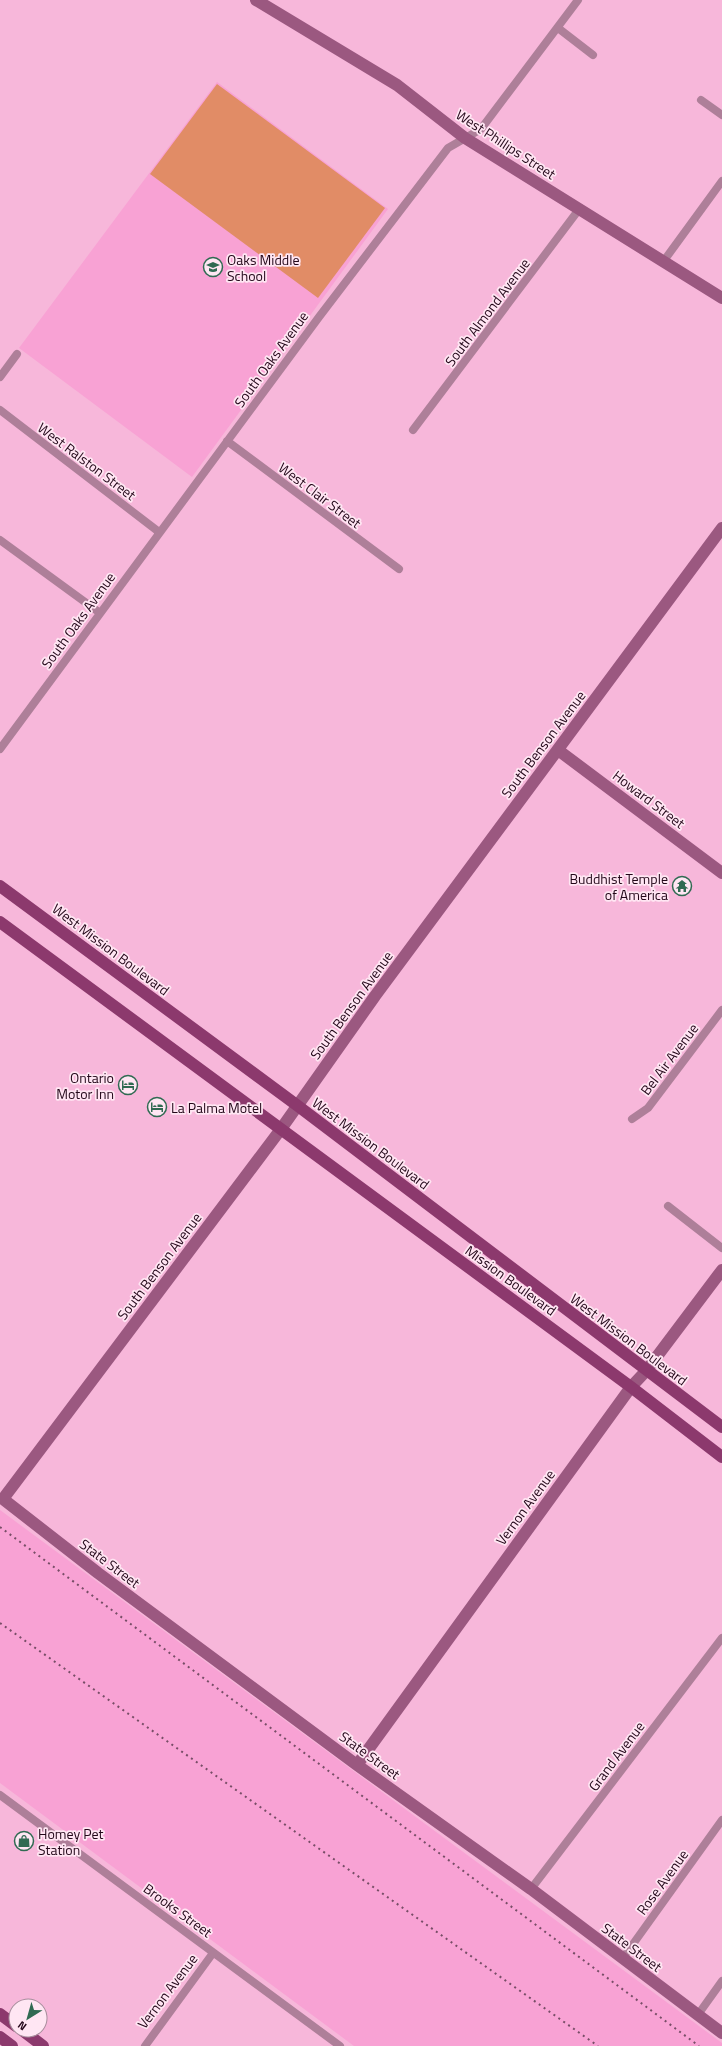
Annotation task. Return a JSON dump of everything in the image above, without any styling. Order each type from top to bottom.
[{"type":"main road","name":"West Mission Boulevard","points":[[0,886],[298,1106],[646,1371],[722,1427]]},
{"type":"main road","points":[[0,922],[281,1129]]},
{"type":"main road","name":"Mission Boulevard","points":[[281,1129],[631,1387],[722,1457]]},
{"type":"main road","points":[[0,2037],[12,2046]]},
{"type":"main road","points":[[32,2038],[43,2046]]},
{"type":"street","name":"West Phillips Street","points":[[256,0],[397,85],[465,138],[580,208],[722,298]]},
{"type":"street","name":"South Oaks Avenue","points":[[0,749],[318,317],[448,148],[481,129],[578,0]]},
{"type":"street","points":[[558,28],[593,55]]},
{"type":"street","points":[[701,100],[722,115]]},
{"type":"street","points":[[663,262],[722,181]]},
{"type":"street","name":"South Almond Avenue","points":[[413,430],[580,208]]},
{"type":"street","points":[[0,377],[18,354]]},
{"type":"street","name":"West Ralston Street","points":[[0,410],[159,532]]},
{"type":"street","name":"West Clair Street","points":[[227,442],[398,569]]},
{"type":"street","name":"South Benson Avenue","points":[[2,1498],[281,1129],[375,996],[722,528]]},
{"type":"street","points":[[0,540],[100,613]]},
{"type":"street","name":"Howard Street","points":[[558,750],[722,873]]},
{"type":"street","name":"Bel Air Avenue","points":[[632,1119],[648,1108],[722,1010]]},
{"type":"street","points":[[668,1206],[722,1248]]},
{"type":"street","name":"Vernon Avenue","points":[[357,1765],[631,1387],[646,1371],[722,1270]]},
{"type":"street","name":"State Street","points":[[2,1498],[98,1573],[357,1765],[530,1889],[722,2034]]},
{"type":"street","name":"Grand Avenue","points":[[530,1889],[722,1638]]},
{"type":"street","name":"Brooks Street","points":[[0,1795],[340,2046]]},
{"type":"street","name":"Rose Avenue","points":[[623,1958],[722,1820]]},
{"type":"street","name":"Vernon Avenue","points":[[145,2046],[214,1953]]},
{"type":"street","points":[[697,2016],[722,1981]]},
{"type":"shaded area","name":"Oaks Middle School","points":[[217,82],[388,209],[192,477],[19,348]]},
{"type":"shaded area","points":[[217,84],[385,208],[318,298],[150,174]]},
{"type":"shaded area","points":[[0,1510],[722,2043],[722,2046],[354,2046],[0,1783]]},
{"type":"railway","points":[[0,1527],[699,2046]]},
{"type":"railway","points":[[0,1623],[598,2046]]},
{"type":"place","name":"Oaks Middle School","points":[[213,267]]},
{"type":"place","name":"Buddhist Temple of America","points":[[682,886]]},
{"type":"place","name":"Ontario Motor Inn","points":[[128,1085]]},
{"type":"place","name":"La Palma Motel","points":[[157,1107]]},
{"type":"place","name":"Homey Pet Station","points":[[24,1841]]}]
